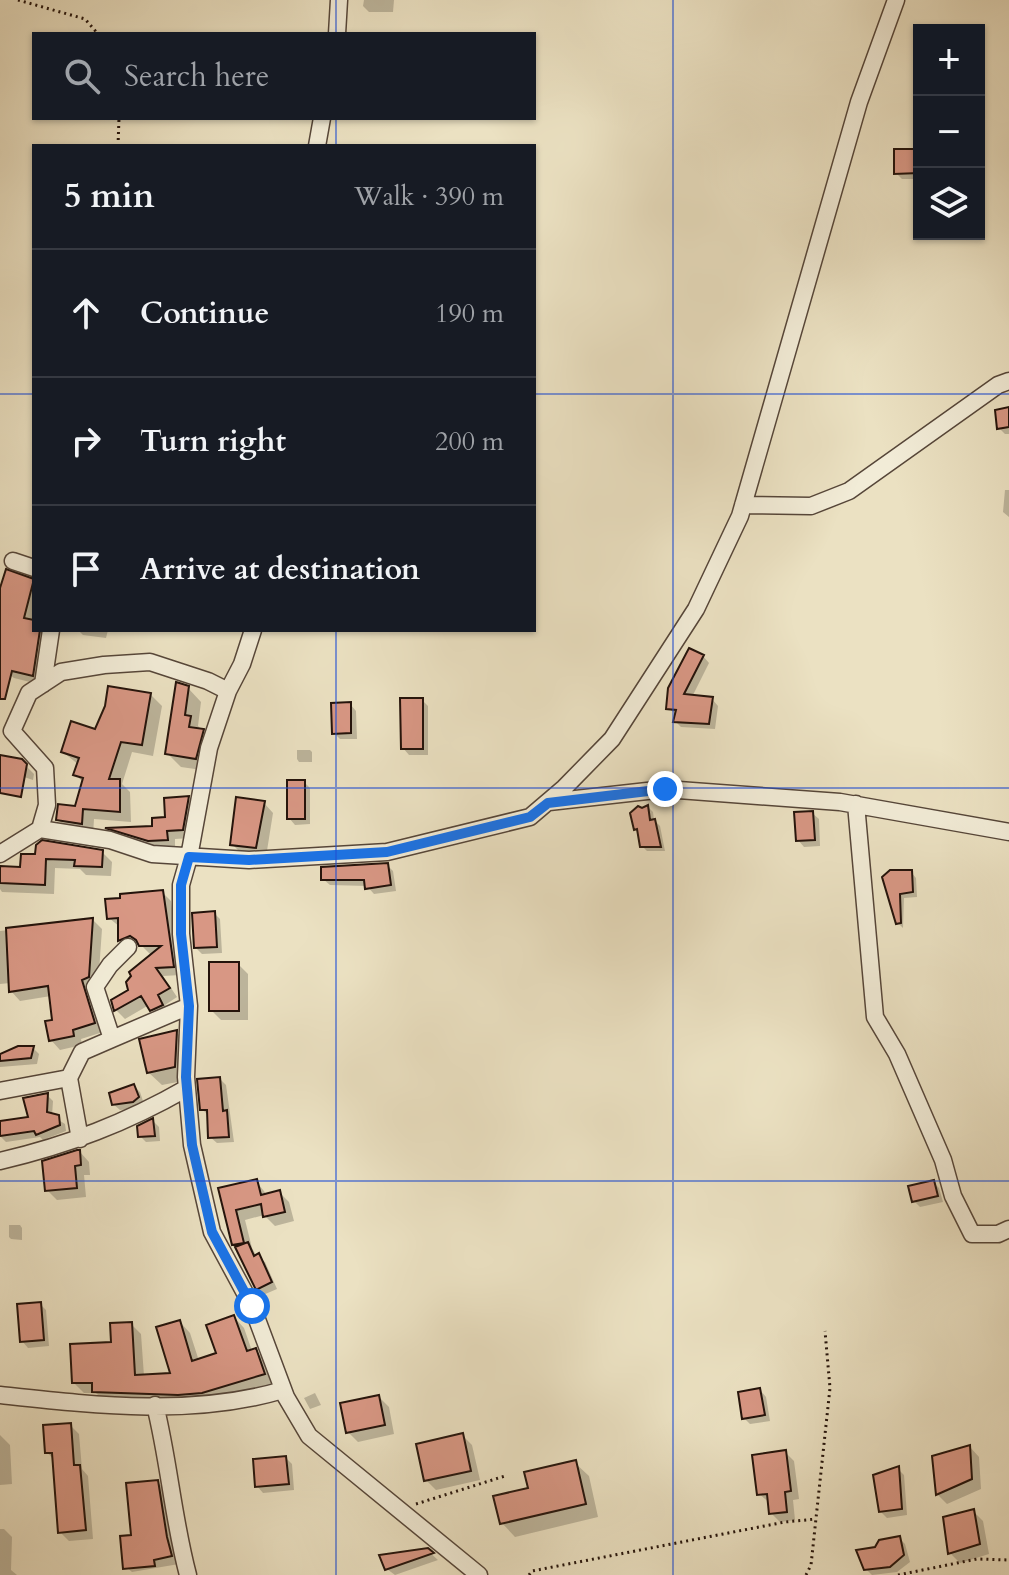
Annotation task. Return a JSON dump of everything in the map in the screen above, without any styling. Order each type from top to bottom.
[{"type":"street","points":[[337,32],[339,0]]},
{"type":"street","points":[[40,829],[110,840],[152,854],[249,860],[387,852],[530,817],[548,803],[612,739],[696,609],[743,505],[859,102],[896,0]]},
{"type":"street","points":[[317,144],[322,120]]},
{"type":"street","points":[[743,505],[811,506],[849,491],[998,385],[1009,381]]},
{"type":"street","points":[[13,561],[32,567]]},
{"type":"street","points":[[43,684],[51,632]]},
{"type":"street","points":[[252,632],[209,748],[181,885],[181,934],[189,1006],[187,1088],[192,1145],[212,1232],[252,1306],[283,1390],[309,1436],[479,1575]]},
{"type":"street","points":[[0,854],[40,829],[47,805],[45,768],[6,735],[29,693],[61,672],[150,662],[208,681],[228,691]]},
{"type":"street","points":[[548,803],[665,789],[856,804],[1009,832]]},
{"type":"street","points":[[856,804],[875,1017],[897,1054],[943,1160],[953,1196],[972,1234],[998,1234],[1009,1229]]},
{"type":"street","points":[[112,1039],[95,987],[110,965],[128,947]]},
{"type":"street","points":[[80,1139],[69,1078],[82,1052],[189,1006]]},
{"type":"street","points":[[0,1091],[69,1078]]},
{"type":"street","points":[[0,1161],[59,1147],[106,1129],[187,1088]]},
{"type":"street","points":[[0,1395],[105,1405],[205,1405],[283,1390]]},
{"type":"street","points":[[155,1405],[188,1575]]},
{"type":"path","points":[[18,0],[85,19],[96,32]]},
{"type":"path","points":[[118,144],[119,120]]},
{"type":"path","points":[[806,1575],[811,1565],[830,1388],[825,1331]]},
{"type":"path","points":[[397,1510],[505,1476]]},
{"type":"path","points":[[529,1575],[532,1571],[547,1568],[785,1522],[816,1519]]},
{"type":"path","points":[[898,1575],[977,1559],[1009,1560]]},
{"type":"building","points":[[894,149],[913,149],[913,173],[894,174]]},
{"type":"building","points":[[1009,407],[1009,427],[997,429],[995,410]]},
{"type":"building","points":[[6,569],[32,578],[24,618],[32,620],[32,632],[40,632],[33,676],[12,671],[5,699],[0,699],[0,588]]},
{"type":"building","points":[[689,648],[704,655],[684,694],[713,697],[709,724],[673,722],[676,710],[666,709],[668,688]]},
{"type":"building","points":[[176,682],[189,686],[185,715],[191,716],[189,727],[204,729],[196,759],[165,754]]},
{"type":"building","points":[[108,686],[151,693],[142,745],[121,742],[109,779],[120,779],[120,812],[83,809],[82,824],[56,820],[58,804],[75,806],[83,778],[73,775],[79,758],[61,752],[71,721],[95,729],[105,706]]},
{"type":"building","points":[[400,698],[423,698],[423,749],[401,749]]},
{"type":"building","points":[[351,702],[351,733],[332,734],[331,703]]},
{"type":"building","points":[[0,755],[22,759],[27,764],[21,797],[0,793]]},
{"type":"building","points":[[287,780],[305,780],[305,819],[287,819]]},
{"type":"building","points":[[189,796],[183,830],[167,831],[168,840],[148,841],[105,828],[152,826],[152,818],[165,817],[164,798]]},
{"type":"building","points":[[236,797],[265,801],[256,848],[230,845]]},
{"type":"building","points":[[648,805],[650,820],[655,819],[661,847],[640,847],[637,829],[634,830],[630,813],[638,806]]},
{"type":"building","points":[[813,811],[815,840],[796,841],[794,812]]},
{"type":"building","points":[[42,840],[103,850],[102,867],[74,866],[75,860],[46,859],[45,885],[0,883],[0,866],[20,867],[21,854],[35,854],[36,845]]},
{"type":"building","points":[[388,863],[391,885],[365,889],[364,880],[321,880],[321,867]]},
{"type":"building","points":[[890,870],[912,870],[913,892],[900,894],[901,923],[896,924],[882,877]]},
{"type":"building","points":[[163,890],[174,967],[156,968],[170,988],[158,995],[163,1005],[150,1011],[141,996],[114,1011],[111,1000],[128,990],[126,982],[131,976],[129,972],[161,946],[139,946],[130,936],[118,941],[118,918],[107,919],[105,899],[120,898],[120,894]]},
{"type":"building","points":[[215,911],[217,947],[194,948],[192,913]]},
{"type":"building","points":[[93,918],[89,977],[82,980],[95,1023],[73,1030],[74,1036],[49,1041],[45,1021],[52,1020],[48,986],[9,992],[6,928]]},
{"type":"building","points":[[209,962],[239,962],[239,1011],[209,1011]]},
{"type":"building","points":[[177,1030],[175,1067],[147,1073],[139,1039]]},
{"type":"building","points":[[18,1046],[34,1046],[31,1058],[0,1061],[0,1054]]},
{"type":"building","points":[[220,1077],[229,1137],[208,1138],[207,1110],[200,1110],[197,1079]]},
{"type":"building","points":[[134,1084],[139,1097],[133,1102],[112,1105],[109,1093]]},
{"type":"building","points":[[48,1093],[47,1112],[59,1115],[60,1125],[36,1135],[34,1131],[0,1136],[0,1121],[28,1117],[23,1098]]},
{"type":"building","points":[[153,1118],[155,1136],[138,1137],[137,1126]]},
{"type":"building","points":[[80,1150],[81,1165],[75,1166],[77,1188],[45,1191],[42,1161]]},
{"type":"building","points":[[257,1179],[261,1195],[280,1190],[285,1212],[263,1217],[261,1204],[236,1210],[244,1243],[232,1245],[218,1188]]},
{"type":"building","points":[[934,1180],[938,1196],[912,1202],[908,1186]]},
{"type":"building","points":[[248,1242],[254,1256],[259,1253],[272,1282],[256,1290],[235,1247]]},
{"type":"building","points":[[41,1302],[44,1340],[20,1342],[17,1304]]},
{"type":"building","points":[[234,1315],[247,1351],[256,1348],[265,1374],[202,1393],[178,1395],[92,1392],[92,1383],[72,1383],[70,1344],[111,1342],[110,1323],[132,1322],[135,1375],[170,1373],[156,1327],[180,1320],[192,1361],[216,1353],[206,1325]]},
{"type":"building","points":[[760,1388],[765,1415],[742,1419],[738,1392]]},
{"type":"building","points":[[379,1395],[385,1425],[346,1433],[340,1403]]},
{"type":"building","points":[[71,1423],[74,1465],[80,1465],[86,1530],[58,1533],[52,1453],[45,1453],[43,1425]]},
{"type":"building","points":[[463,1433],[471,1471],[424,1481],[416,1444]]},
{"type":"building","points":[[970,1445],[972,1479],[936,1495],[932,1456]]},
{"type":"building","points":[[786,1450],[791,1491],[785,1492],[787,1512],[769,1514],[767,1494],[757,1495],[752,1455]]},
{"type":"building","points":[[286,1456],[289,1484],[255,1487],[253,1459]]},
{"type":"building","points":[[576,1460],[586,1504],[500,1524],[493,1496],[528,1488],[524,1472]]},
{"type":"building","points":[[899,1466],[902,1509],[879,1512],[873,1475]]},
{"type":"building","points":[[158,1480],[172,1556],[154,1560],[155,1566],[123,1569],[120,1536],[131,1535],[126,1483]]},
{"type":"building","points":[[974,1509],[980,1544],[948,1554],[943,1517]]},
{"type":"building","points":[[900,1536],[904,1555],[890,1567],[864,1570],[856,1550],[875,1547],[879,1540]]},
{"type":"building","points":[[428,1548],[434,1553],[385,1570],[379,1555]]},
{"type":"route","points":[[252,1306],[212,1232],[192,1145],[186,1077],[189,1006],[181,934],[181,885],[189,857],[249,860],[387,852],[530,817],[548,803],[665,789]]}]
